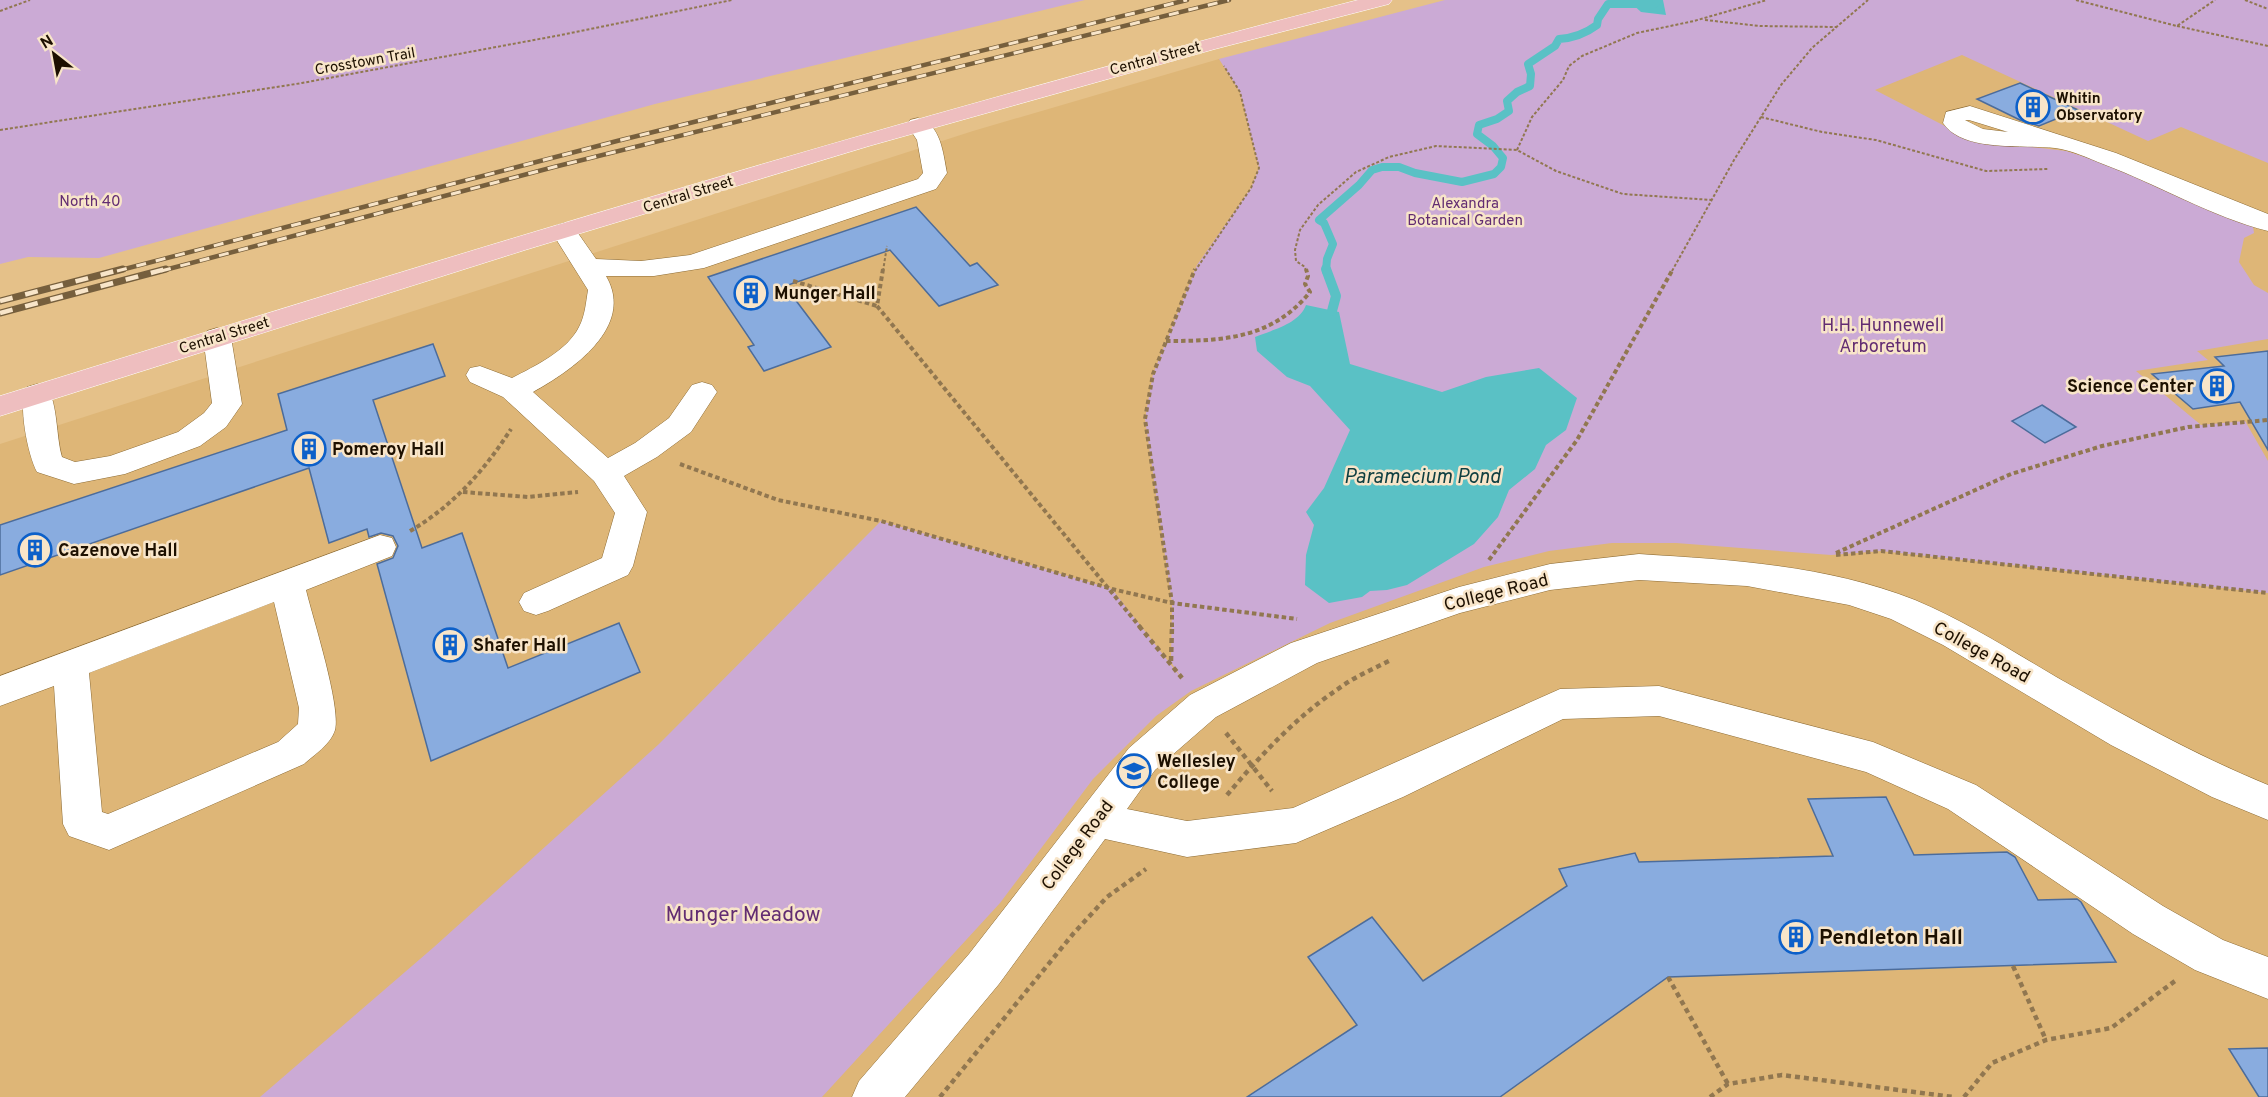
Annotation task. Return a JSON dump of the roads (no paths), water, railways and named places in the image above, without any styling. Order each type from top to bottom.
[{"type":"main road","name":"Central Street","points":[[0,406],[217,337],[918,125],[1145,60],[1382,0]]},
{"type":"lane","points":[[587,266],[614,271],[645,270],[694,262],[927,184],[935,173],[929,140],[918,125]]},
{"type":"lane","points":[[2055,141],[2153,175],[2222,207],[2268,223]]},
{"type":"lane","points":[[520,396],[540,375],[573,352],[593,328],[601,290],[564,231]]},
{"type":"lane","points":[[37,394],[42,441],[48,464],[75,473],[114,466],[189,439],[215,420],[227,404],[217,337]]},
{"type":"lane","points":[[480,375],[520,396],[609,479],[631,512],[616,566],[536,602]]},
{"type":"lane","points":[[609,479],[680,426],[702,392]]},
{"type":"lane","points":[[0,691],[380,547]]},
{"type":"lane","name":"College Road","points":[[875,1097],[984,969],[1142,759],[1203,706],[1304,653],[1459,600],[1550,577],[1639,567],[1747,573],[1852,592],[1903,610],[1955,635],[2124,734],[2226,785],[2268,803]]},
{"type":"lane","points":[[70,666],[84,824],[109,832],[291,753],[316,730],[317,708],[287,584]]},
{"type":"lane","points":[[1096,820],[1187,839],[1296,825],[1389,785],[1560,704],[1659,701],[1873,758],[1962,797],[2148,920],[2210,956],[2268,978]]},
{"type":"water","points":[[1663,0],[1666,15],[1641,12],[1629,1]]},
{"type":"water","name":"Paramecium Pond","points":[[1306,305],[1339,312],[1350,364],[1442,392],[1486,377],[1539,368],[1577,398],[1566,430],[1546,445],[1535,469],[1509,490],[1498,517],[1474,544],[1407,585],[1370,591],[1362,597],[1329,603],[1305,585],[1306,555],[1314,525],[1306,512],[1324,488],[1350,430],[1310,386],[1287,377],[1257,351],[1255,337],[1291,322]]},
{"type":"waterway","points":[[1326,269],[1327,259],[1333,244],[1324,223],[1319,220],[1359,185],[1372,170],[1382,167],[1399,167],[1415,173],[1462,182],[1494,174],[1501,167],[1503,158],[1493,146],[1477,134],[1479,125],[1497,119],[1509,111],[1507,101],[1517,92],[1530,86],[1531,74],[1528,64],[1555,46],[1559,39],[1579,35],[1597,25],[1598,19],[1608,4],[1655,4],[1657,0]]},
{"type":"waterway","points":[[1326,269],[1336,296],[1332,311]]},
{"type":"railway","points":[[117,271],[617,141],[1187,0]]},
{"type":"railway","points":[[161,271],[554,167],[1229,0]]},
{"type":"railway","points":[[0,301],[123,269]]},
{"type":"railway","points":[[0,313],[166,269]]},
{"type":"place","name":"Whitin Observatory","points":[[2033,107]]},
{"type":"place","name":"Munger Hall","points":[[751,293]]},
{"type":"place","name":"Science Center","points":[[2217,386]]},
{"type":"place","name":"Pomeroy Hall","points":[[309,449]]},
{"type":"place","name":"Cazenove Hall","points":[[35,550]]},
{"type":"place","name":"Shafer Hall","points":[[450,645]]},
{"type":"place","name":"Wellesley College","points":[[1134,771]]},
{"type":"place","name":"Pendleton Hall","points":[[1796,937]]},
{"type":"park label","name":"North 40","points":[[90,201]]},
{"type":"park label","name":"Alexandra Botanical Garden","points":[[1465,212]]},
{"type":"park label","name":"H.H. Hunnewell Arboretum","points":[[1883,335]]},
{"type":"park label","name":"Munger Meadow","points":[[743,914]]}]
